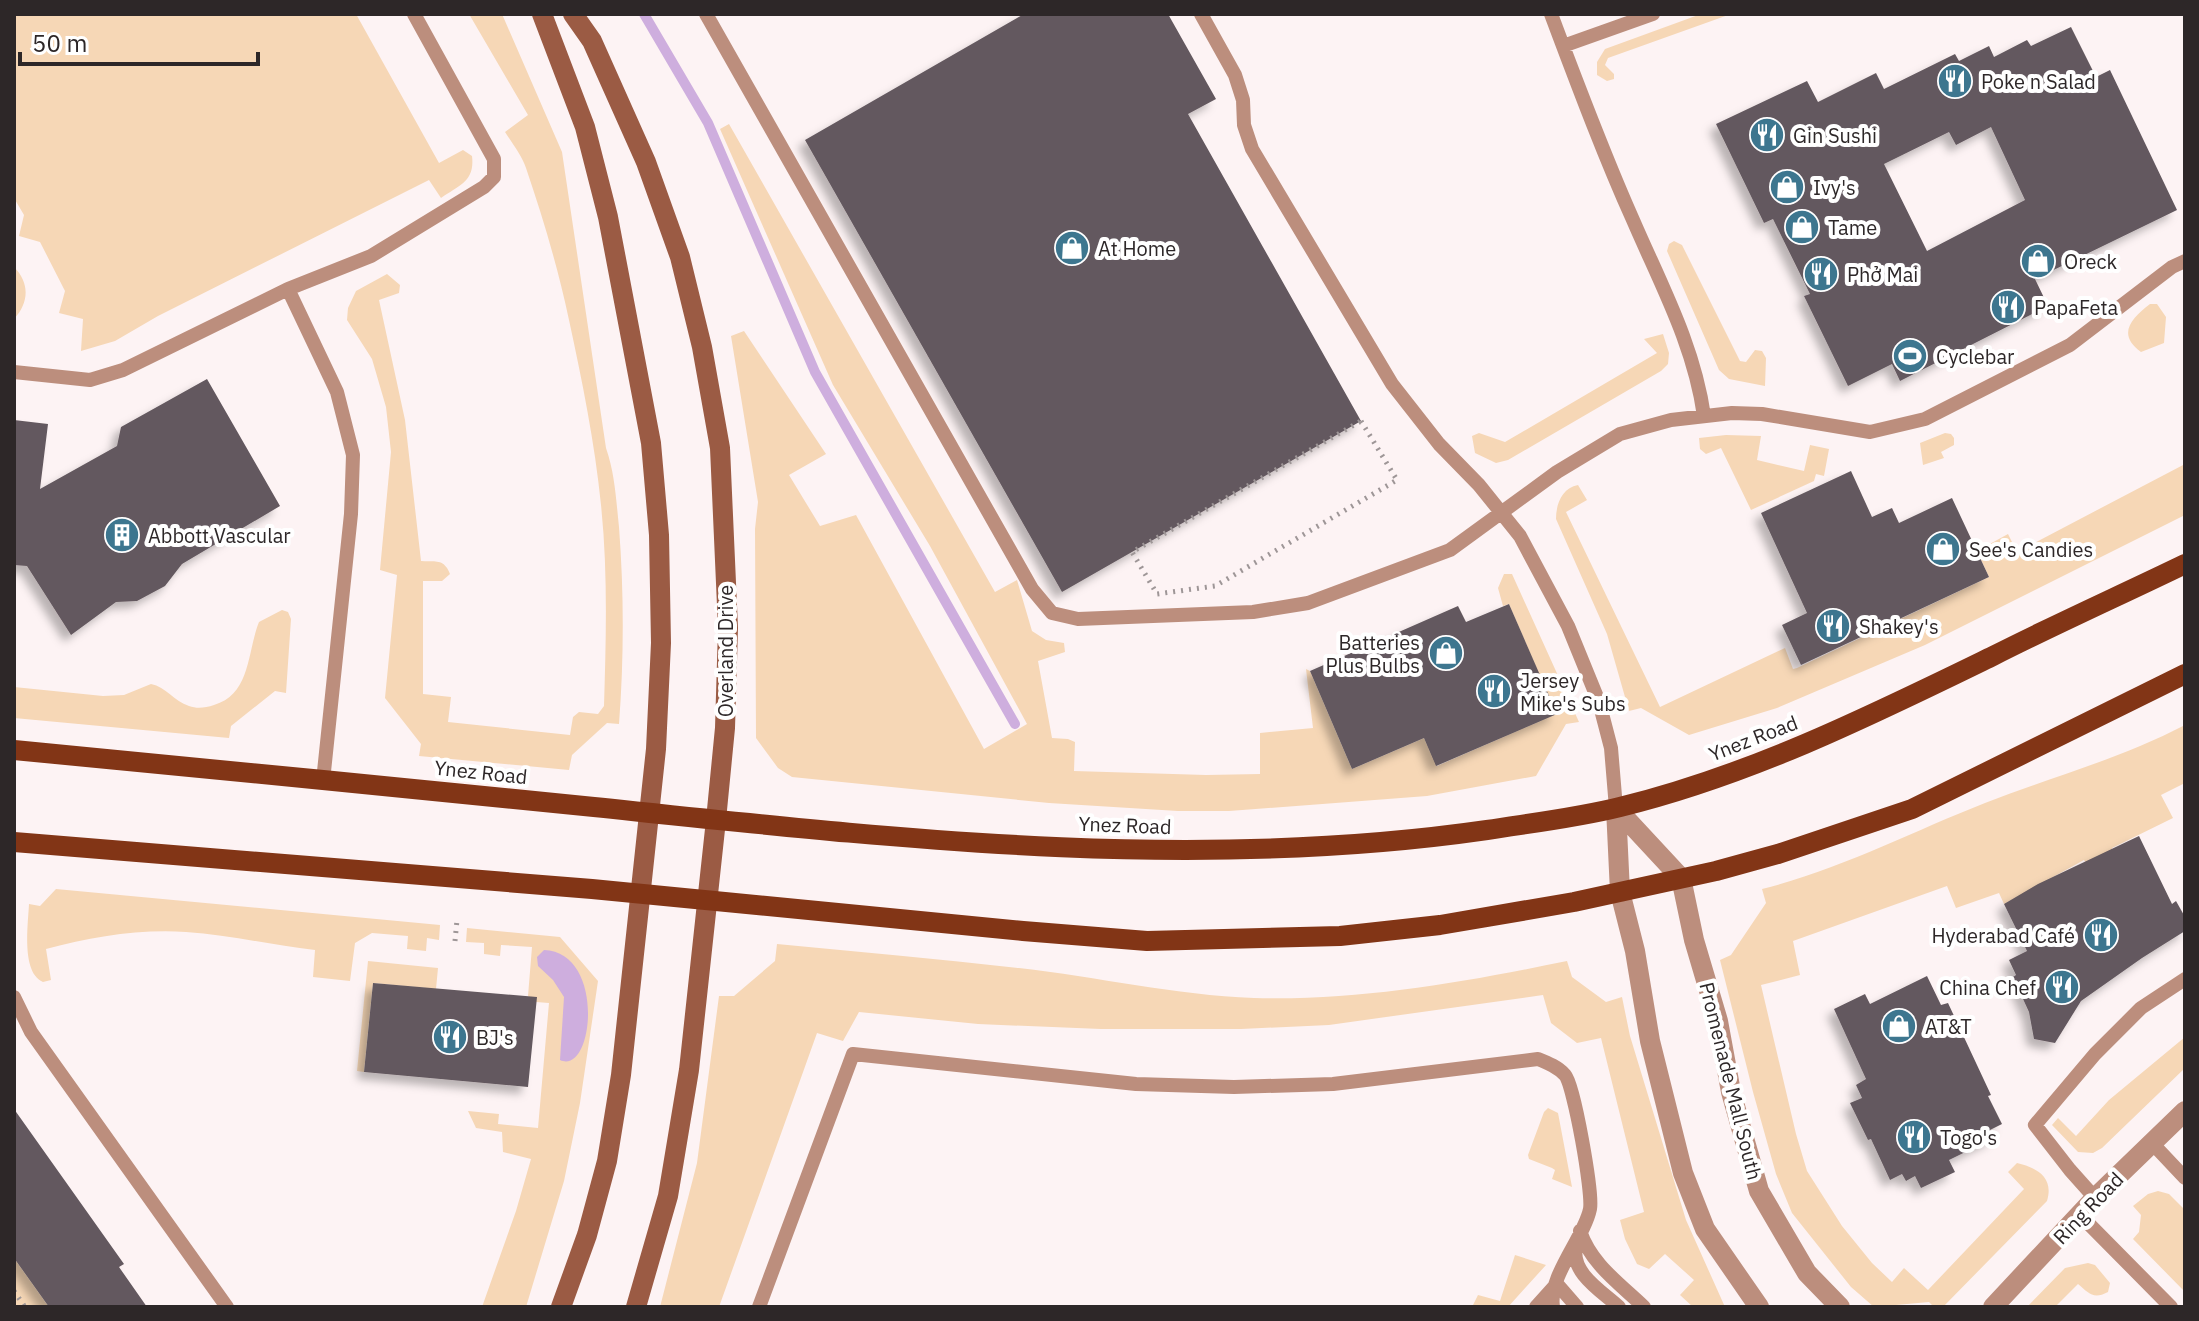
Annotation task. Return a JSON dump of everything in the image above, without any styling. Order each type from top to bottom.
[{"type":"main road","points":[[542,14],[585,127],[608,217],[651,443],[659,535],[661,643],[656,749],[623,1060],[607,1161],[587,1235],[561,1307]]},
{"type":"main road","name":"Overland Drive","points":[[573,14],[592,41],[646,162],[680,257],[702,347],[720,448],[728,628],[725,728],[689,1070],[668,1196],[636,1307]]},
{"type":"main road","name":"Ynez Road","points":[[14,750],[982,844],[1210,852],[1305,849],[1415,840],[1616,808],[1683,789],[1770,758],[1858,722],[2185,564]]},
{"type":"main road","points":[[14,842],[639,894],[1147,941],[1340,936],[1440,925],[1620,892],[1778,854],[1912,809],[2185,674]]},
{"type":"street","points":[[1616,808],[1681,878]]},
{"type":"street","points":[[1616,808],[1620,892],[1635,951],[1650,1041],[1683,1173],[1705,1229],[1759,1307]]},
{"type":"street","name":"Promenade Mall South","points":[[1681,878],[1696,948],[1718,1021],[1731,1092],[1759,1191],[1807,1273],[1840,1307]]},
{"type":"street","name":"Ring Road","points":[[1993,1307],[2095,1198],[2185,1111]]},
{"type":"lane","points":[[14,372],[90,380],[123,370],[288,289],[371,256],[484,187],[494,177],[494,159],[414,14]]},
{"type":"lane","points":[[706,14],[1024,576],[1041,603],[1052,613],[1078,619],[1139,619],[1253,612],[1308,603],[1450,550],[1557,472],[1620,434],[1671,420],[1732,413],[1762,414],[1870,432],[1925,419],[2070,345],[2185,261]]},
{"type":"lane","points":[[1201,14],[1235,75],[1243,100],[1244,125],[1252,149],[1392,384],[1439,444],[1479,485],[1520,536],[1568,626],[1599,702],[1611,748],[1616,808]]},
{"type":"lane","points":[[1551,14],[1631,218],[1691,352],[1704,416]]},
{"type":"lane","points":[[1563,46],[1653,14]]},
{"type":"lane","points":[[288,289],[337,392],[353,455],[351,514],[323,781]]},
{"type":"lane","points":[[2095,1198],[2035,1125],[2095,1054],[2141,1008],[2185,979]]},
{"type":"lane","points":[[14,997],[31,1032],[227,1307]]},
{"type":"lane","points":[[759,1307],[853,1054],[1136,1084],[1234,1087],[1333,1084],[1538,1059],[1553,1065],[1567,1077],[1590,1181],[1590,1209],[1557,1284],[1553,1307]]},
{"type":"lane","points":[[2152,1143],[2185,1178]]},
{"type":"lane","points":[[2080,1215],[2171,1307]]},
{"type":"lane","points":[[1580,1231],[1574,1253],[1576,1263],[1584,1277],[1619,1307]]},
{"type":"lane","points":[[1580,1231],[1586,1249],[1595,1262],[1644,1307]]},
{"type":"lane","points":[[1536,1307],[1557,1284]]},
{"type":"lane","points":[[1557,1284],[1577,1307]]},
{"type":"path","points":[[1361,421],[1397,480],[1215,586],[1157,594],[1132,552],[1361,421]]},
{"type":"path","points":[[455,941],[457,920]]},
{"type":"path","points":[[14,1291],[25,1307]]},
{"type":"shaded area","points":[[14,14],[356,14],[439,163],[463,150],[472,156],[469,177],[441,198],[429,180],[158,316],[115,341],[81,351],[83,319],[59,313],[65,291],[40,242],[19,236],[24,215],[14,198]]},
{"type":"shaded area","points":[[469,14],[502,14],[562,152],[606,448],[615,487],[623,601],[619,724],[607,723],[572,755],[569,770],[419,756],[421,744],[385,698],[397,575],[380,570],[391,452],[386,407],[372,359],[347,320],[348,308],[356,291],[387,274],[400,285],[399,293],[379,300],[405,420],[421,561],[442,563],[450,574],[442,581],[423,581],[423,694],[451,697],[448,722],[570,735],[573,717],[579,712],[598,714],[604,706],[606,606],[603,530],[583,389],[565,301],[544,224],[524,163],[505,132],[528,115]]},
{"type":"shaded area","points":[[1701,14],[1731,14],[1608,58],[1605,65],[1614,74],[1614,79],[1607,81],[1597,75],[1597,62],[1605,49]]},
{"type":"shaded area","points":[[729,124],[995,592],[1017,580],[1032,631],[1046,640],[1064,643],[1065,652],[1038,661],[1052,738],[1075,742],[1074,771],[1260,774],[1260,733],[1313,728],[1306,669],[1310,671],[1352,769],[1424,738],[1437,766],[1556,714],[1509,604],[1503,606],[1498,588],[1504,574],[1512,574],[1579,722],[1566,724],[1536,776],[1427,796],[1229,811],[1049,803],[792,777],[778,768],[756,738],[755,529],[758,502],[731,336],[744,331],[826,454],[789,475],[820,526],[856,515],[984,749],[1027,724],[930,546],[833,385],[720,129]]},
{"type":"shaded area","points":[[1674,241],[1682,245],[1740,361],[1746,362],[1755,350],[1762,351],[1766,358],[1765,386],[1729,379],[1719,370],[1667,251]]},
{"type":"shaded area","points":[[14,267],[23,280],[26,293],[23,306],[14,319]]},
{"type":"shaded area","points":[[2150,304],[2157,304],[2166,317],[2164,343],[2141,352],[2129,339],[2129,326]]},
{"type":"shaded area","points":[[1663,334],[1669,353],[1668,364],[1661,371],[1508,460],[1496,463],[1475,453],[1472,436],[1479,433],[1505,442],[1657,353],[1644,339]]},
{"type":"shaded area","points":[[1945,433],[1954,438],[1954,445],[1941,452],[1944,458],[1923,465],[1920,443]]},
{"type":"shaded area","points":[[1761,436],[1757,460],[1804,471],[1810,445],[1829,449],[1824,476],[1816,474],[1814,481],[1751,510],[1721,448],[1706,454],[1700,449],[1699,438]]},
{"type":"shaded area","points":[[2185,464],[2185,515],[1925,645],[1777,708],[1689,735],[1641,708],[1629,711],[1607,634],[1556,519],[1561,498],[1568,489],[1578,485],[1587,500],[1566,512],[1660,707],[1785,648],[1793,669],[1797,668],[1989,577],[1977,551],[2008,534],[2017,552]]},
{"type":"shaded area","points":[[282,610],[288,612],[291,619],[286,693],[275,691],[231,726],[229,738],[14,718],[14,687],[103,696],[124,695],[151,684],[195,708],[214,705],[226,700],[241,682],[259,622]]},
{"type":"shaded area","points":[[2185,725],[2185,783],[2161,795],[2173,818],[2112,848],[2113,852],[2086,863],[2084,860],[2004,904],[1999,893],[1956,908],[1947,886],[1793,941],[1800,975],[1761,985],[1807,1171],[1842,1226],[1892,1282],[1904,1268],[1928,1290],[2024,1189],[2008,1172],[2017,1163],[2038,1171],[2046,1180],[2047,1201],[1943,1307],[1934,1307],[1929,1302],[1874,1307],[1851,1287],[1792,1213],[1776,1174],[1720,960],[1731,955],[1766,903],[1762,889],[1847,861],[1985,803],[2137,747]]},
{"type":"shaded area","points":[[56,889],[440,925],[439,940],[427,938],[426,951],[407,949],[408,936],[372,933],[355,943],[350,981],[313,977],[315,950],[202,933],[133,933],[46,949],[51,980],[43,982],[31,969],[29,959],[29,904],[40,906]]},
{"type":"shaded area","points":[[467,928],[560,937],[598,981],[580,1103],[564,1181],[526,1307],[482,1307],[531,1159],[503,1152],[502,1132],[476,1128],[468,1111],[499,1114],[498,1124],[538,1128],[549,1003],[536,1002],[528,996],[532,947],[501,945],[500,956],[484,954],[484,943],[466,942]]},
{"type":"shaded area","points":[[777,944],[1019,968],[1195,993],[1254,998],[1372,993],[1567,961],[1572,977],[1606,1002],[1622,997],[1630,1036],[1686,1220],[1725,1307],[1693,1307],[1680,1295],[1694,1280],[1665,1254],[1649,1269],[1637,1264],[1620,1220],[1644,1212],[1601,1038],[1577,1043],[1551,1023],[1543,995],[1329,1025],[1241,1029],[1101,1029],[978,1024],[859,1012],[843,1041],[817,1033],[719,1307],[660,1307],[697,1163],[719,996],[734,996],[775,961]]},
{"type":"shaded area","points":[[544,950],[564,956],[577,970],[585,990],[588,1012],[586,1033],[581,1050],[572,1060],[560,1060],[564,997],[553,980],[538,966],[537,957]]},
{"type":"shaded area","points":[[368,961],[438,968],[436,989],[373,983],[364,1072],[357,1071]]},
{"type":"shaded area","points":[[2185,1037],[2185,1068],[2102,1148],[2093,1153],[2078,1152],[2052,1125],[2058,1118],[2076,1136],[2109,1100]]},
{"type":"shaded area","points":[[1548,1108],[1558,1113],[1572,1187],[1552,1179],[1555,1170],[1552,1168],[1529,1159]]},
{"type":"shaded area","points":[[2158,1191],[2169,1194],[2185,1210],[2185,1292],[2133,1239],[2139,1232],[2141,1215],[2133,1206],[2148,1194]]},
{"type":"shaded area","points":[[1515,1255],[1546,1265],[1508,1307],[1472,1307],[1478,1295],[1500,1301]]},
{"type":"shaded area","points":[[14,1258],[49,1307],[14,1307]]},
{"type":"shaded area","points":[[2088,1263],[2095,1265],[2110,1283],[2108,1292],[2095,1295],[2078,1284],[2055,1307],[2027,1307],[2065,1268]]},
{"type":"building","points":[[1024,14],[1168,14],[1216,99],[1188,114],[1361,421],[1062,592],[805,140]]},
{"type":"building","points":[[2071,27],[2096,77],[2110,70],[2177,210],[2035,279],[2048,306],[1900,381],[1892,364],[1848,386],[1804,296],[1810,294],[1773,219],[1764,223],[1716,124],[1807,81],[1818,102],[1876,73],[1884,89],[1955,54],[1959,61],[1989,46],[1994,57],[2027,40],[2031,46]],"holes":[[[1991,127],[2025,200],[1927,251],[1884,164],[1949,132],[1956,145]]]},
{"type":"building","name":"Abbott Vascular","points":[[207,379],[280,506],[182,564],[165,586],[137,601],[116,602],[71,635],[27,566],[14,565],[14,420],[48,424],[40,489],[117,446],[121,427]]},
{"type":"building","points":[[1851,471],[1872,517],[1892,508],[1899,523],[1952,498],[1989,577],[1801,665],[1782,625],[1807,613],[1761,513]]},
{"type":"building","points":[[1509,604],[1557,714],[1436,766],[1424,738],[1352,769],[1310,671],[1458,606],[1466,622]]},
{"type":"building","points":[[2139,836],[2172,904],[2176,901],[2185,917],[2185,931],[2081,1001],[2055,1043],[2034,1039],[2029,1012],[2009,960],[2027,951],[2004,904],[2038,884]]},
{"type":"building","points":[[1927,976],[1941,1005],[1948,1003],[2002,1124],[1990,1130],[1994,1138],[1949,1160],[1955,1172],[1921,1188],[1915,1176],[1906,1181],[1902,1174],[1890,1180],[1850,1103],[1862,1098],[1856,1085],[1866,1079],[1834,1009],[1865,994],[1870,1004]]},
{"type":"building","name":"BJ's","points":[[373,983],[537,997],[528,1087],[364,1072]]},
{"type":"building","points":[[14,1109],[124,1264],[119,1267],[147,1307],[49,1307],[14,1258]]},
{"type":"waterway","points":[[644,14],[708,123],[815,372],[1015,724]]},
{"type":"place","name":"Poke n Salad","points":[[1955,81]]},
{"type":"place","name":"Gin Sushi","points":[[1767,135]]},
{"type":"place","name":"Ivy's","points":[[1787,187]]},
{"type":"place","name":"Tame","points":[[1802,227]]},
{"type":"place","name":"At Home","points":[[1072,248]]},
{"type":"place","name":"Oreck","points":[[2038,261]]},
{"type":"place","name":"Phở Mai","points":[[1821,274]]},
{"type":"place","name":"PapaFeta","points":[[2008,307]]},
{"type":"place","name":"Cyclebar","points":[[1910,356]]},
{"type":"place","name":"Abbott Vascular","points":[[122,535]]},
{"type":"place","name":"See's Candies","points":[[1943,549]]},
{"type":"place","name":"Shakey's","points":[[1833,626]]},
{"type":"place","name":"Batteries Plus Bulbs","points":[[1446,653]]},
{"type":"place","name":"Jersey Mike's Subs","points":[[1494,691]]},
{"type":"place","name":"Hyderabad Café","points":[[2101,935]]},
{"type":"place","name":"China Chef","points":[[2062,987]]},
{"type":"place","name":"AT&T","points":[[1899,1026]]},
{"type":"place","name":"BJ's","points":[[450,1037]]},
{"type":"place","name":"Togo's","points":[[1914,1137]]}]
